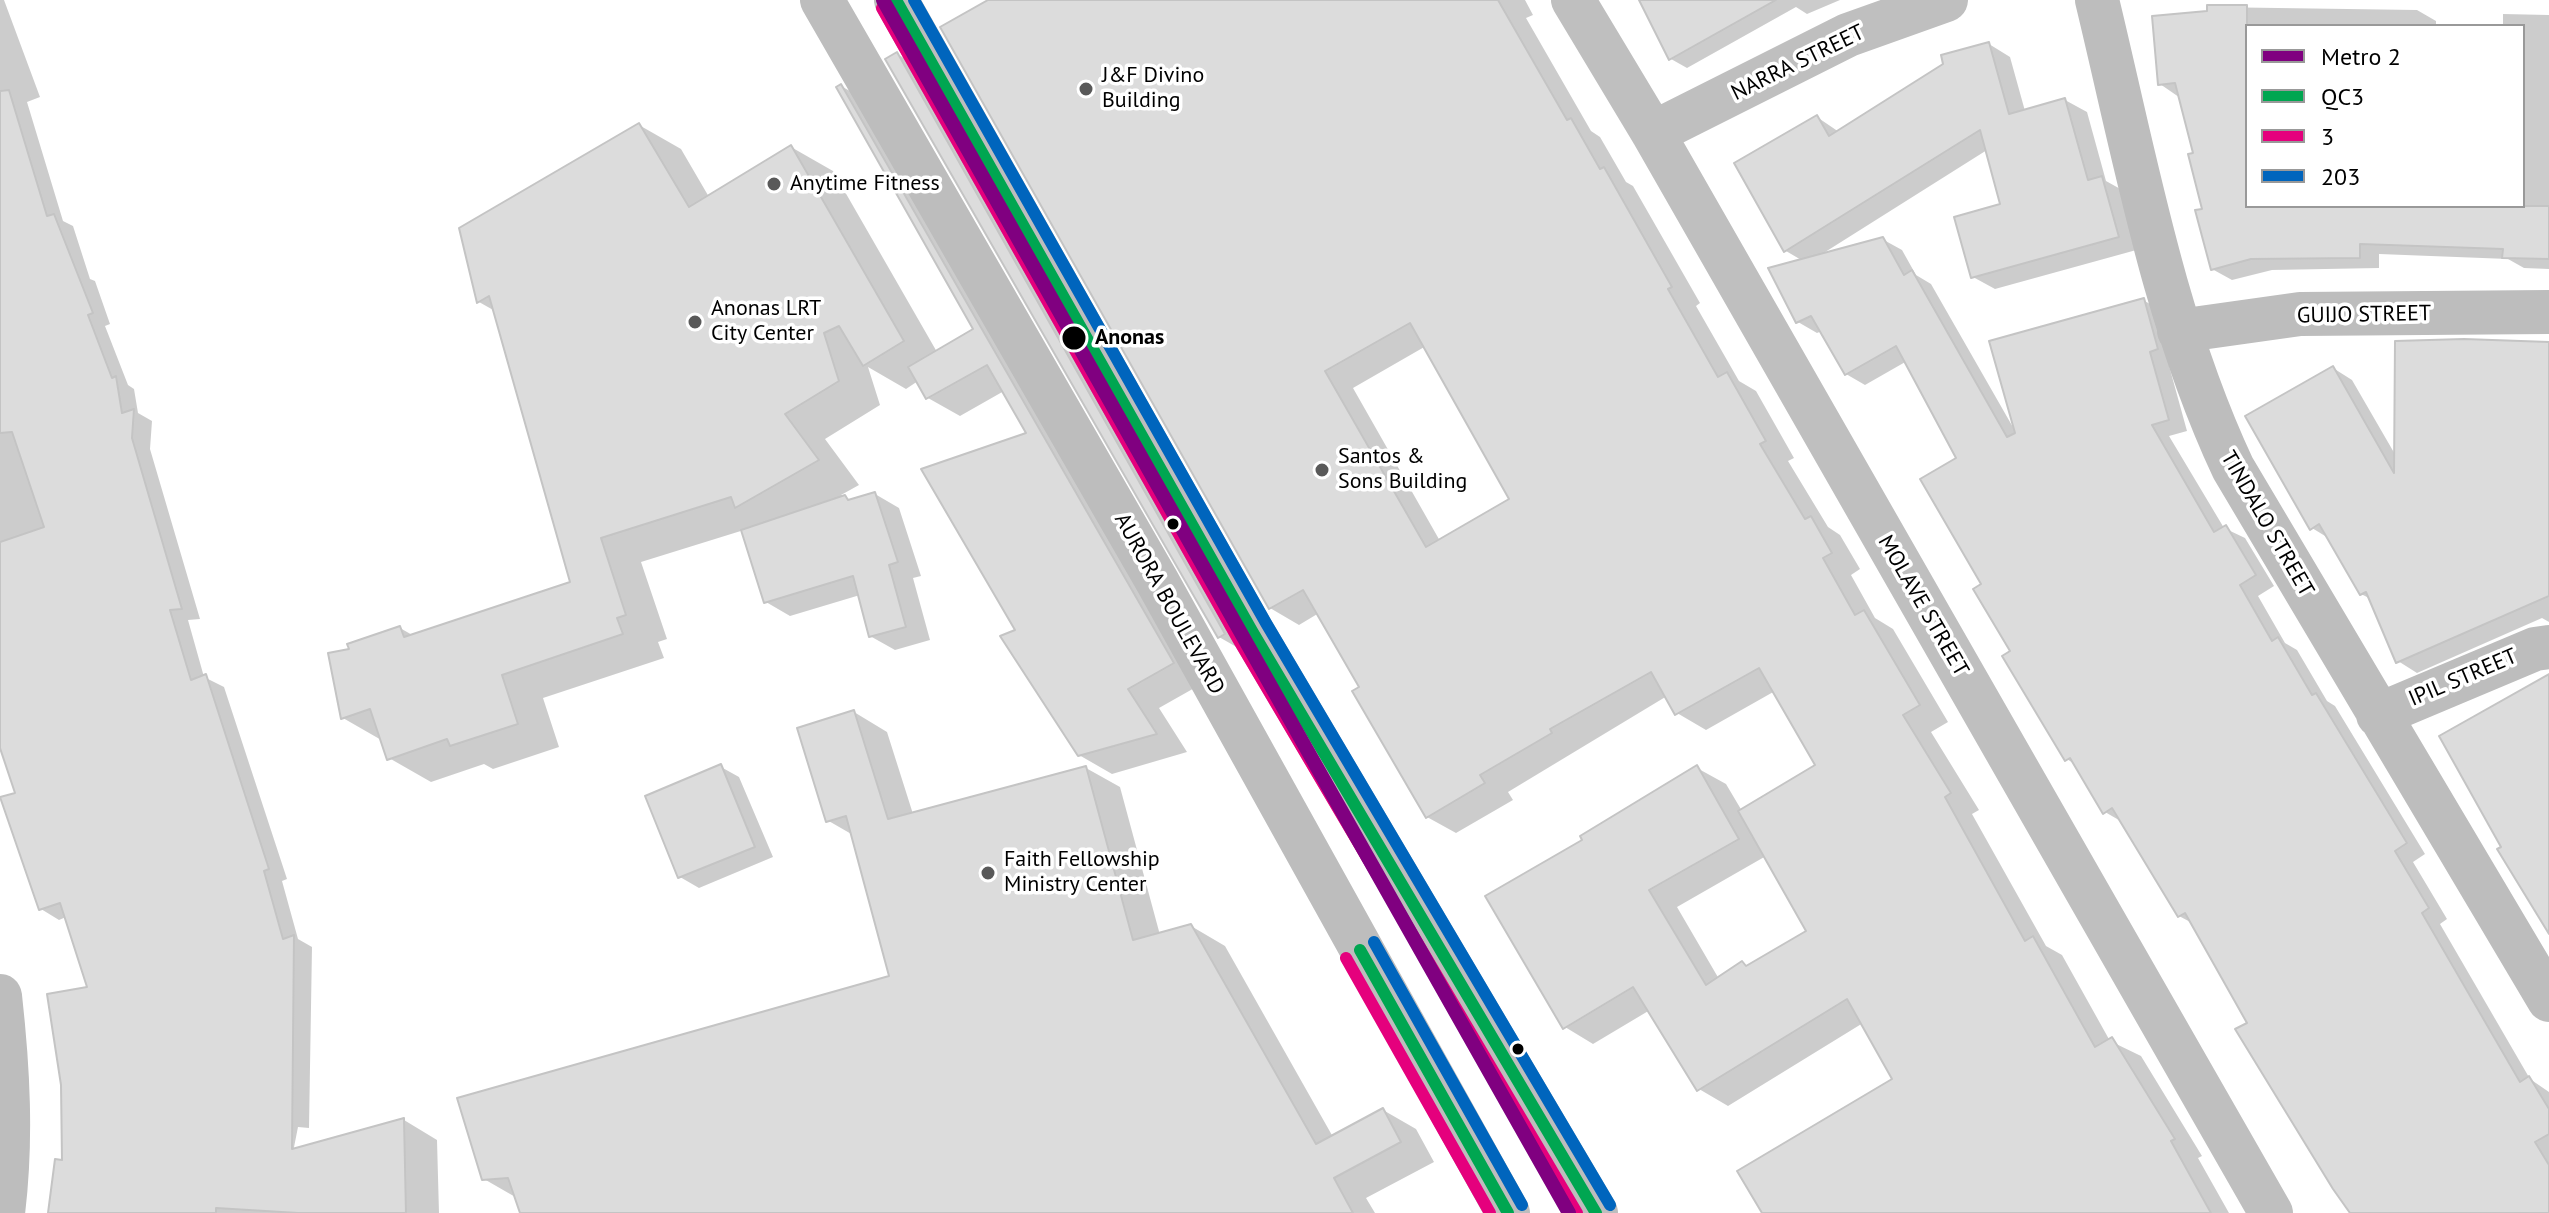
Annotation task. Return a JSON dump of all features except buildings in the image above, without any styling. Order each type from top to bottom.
[{"type":"main road","name":"AURORA BOULEVARD","points":[[822,0],[1157,581],[1508,1213]]},
{"type":"main road","points":[[896,0],[1252,631],[1596,1213]]},
{"type":"main road","name":"TINDALO STREET","points":[[2097,0],[2179,331],[2211,422],[2233,468],[2549,1000]]},
{"type":"main road","name":"GUIJO STREET","points":[[2179,331],[2300,314],[2549,312]]},
{"type":"main road","name":"IPIL STREET","points":[[2378,715],[2455,679],[2535,649],[2549,647]]},
{"type":"main road","points":[[0,996],[8,1073],[8,1174],[3,1213]]},
{"type":"street","name":"MOLAVE STREET","points":[[1573,0],[1653,133],[2271,1213]]},
{"type":"street","name":"NARRA STREET","points":[[1653,133],[1848,35],[1946,0]]},
{"type":"metro line","name":"2","points":[[883,0],[1569,1213]]},
{"type":"transit line","name":"QC3","points":[[896,0],[1252,631],[1596,1213]]},
{"type":"transit line","name":"203","points":[[914,0],[1266,623],[1610,1205]]},
{"type":"transit line","name":"3","points":[[882,8],[1238,639],[1577,1213]]},
{"type":"transit line","name":"203","points":[[1374,942],[1522,1205]]},
{"type":"transit line","name":"QC3","points":[[1360,950],[1508,1213]]},
{"type":"transit line","name":"3","points":[[1346,958],[1490,1213]]},
{"type":"place","name":"J&F Divino Building","points":[[1086,89]]},
{"type":"place","name":"Anytime Fitness","points":[[774,184]]},
{"type":"place","name":"Anonas LRT City Center","points":[[695,322]]},
{"type":"place","name":"Anonas","points":[[1074,338]]},
{"type":"place","name":"Santos & Sons Building","points":[[1322,470]]},
{"type":"place","name":"Faith Fellowship Ministry Center","points":[[988,873]]}]
